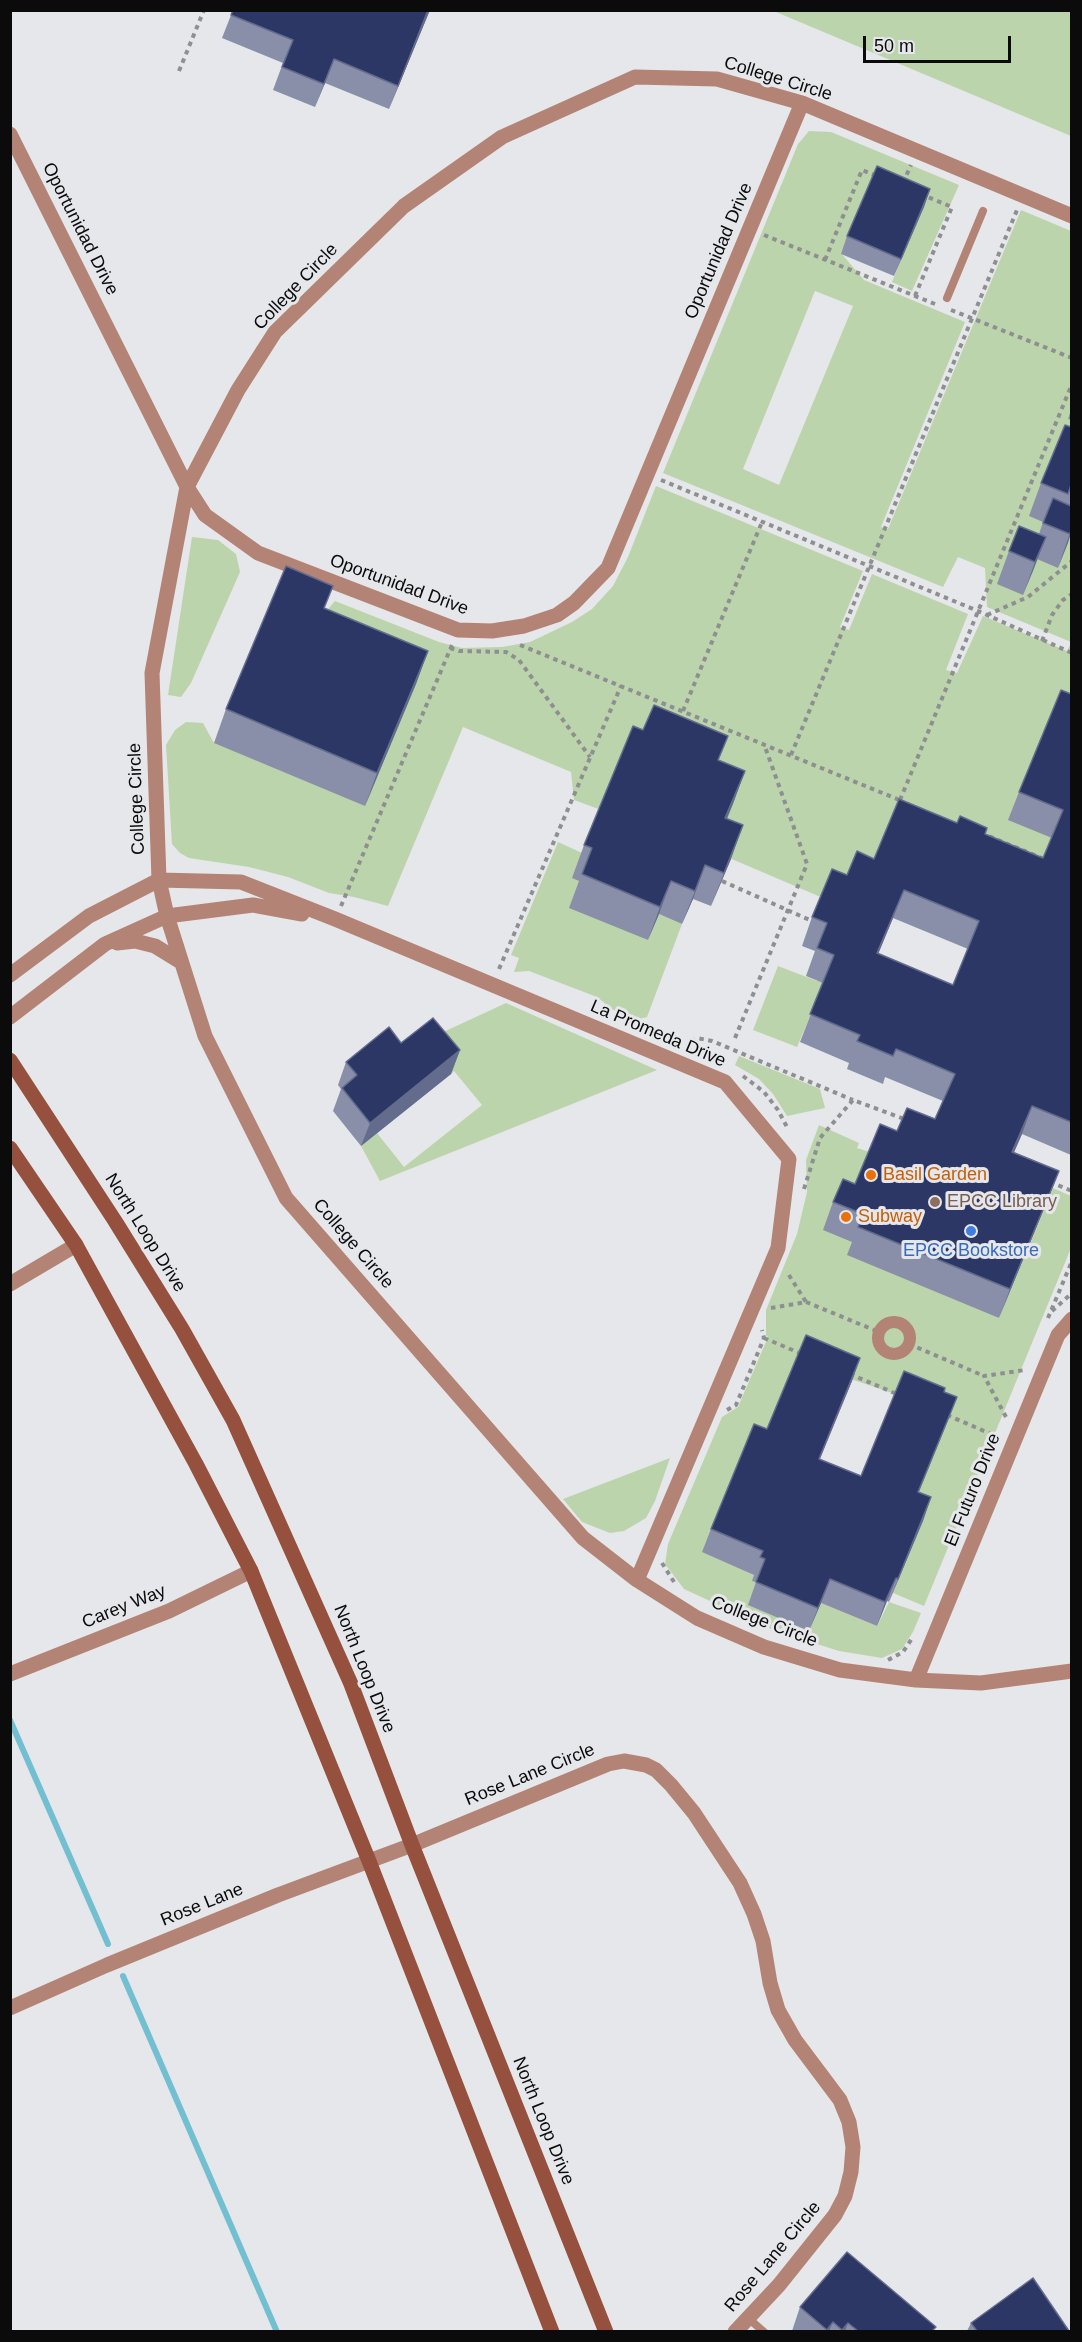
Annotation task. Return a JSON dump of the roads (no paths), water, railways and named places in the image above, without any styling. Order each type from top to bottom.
[{"type":"main road","name":"North Loop Drive","points":[[10,1060],[182,1329],[233,1420],[351,1684],[412,1845],[606,2331]]},
{"type":"main road","points":[[10,1148],[76,1245],[196,1464],[250,1571],[369,1861],[552,2331]]},
{"type":"street","name":"College Circle","points":[[1071,216],[802,103],[717,79],[635,77],[502,137],[404,206],[275,332],[238,390],[187,487],[152,673],[159,880],[167,916],[201,1027],[286,1198],[583,1538],[637,1580],[697,1618],[764,1647],[840,1670],[916,1680],[981,1683],[1071,1671]]},
{"type":"street","name":"Oportunidad Drive","points":[[10,134],[187,487],[205,515],[258,553],[458,630],[492,631],[524,626],[557,615],[574,603],[608,568],[802,103]]},
{"type":"street","points":[[10,975],[88,916],[159,880],[241,882],[335,919]]},
{"type":"street","points":[[10,1017],[105,944],[167,916],[252,905],[335,919]]},
{"type":"street","name":"La Promeda Drive","points":[[335,919],[724,1082],[789,1159],[778,1248],[637,1580]]},
{"type":"street","points":[[105,944],[135,941],[154,946],[182,962]]},
{"type":"street","points":[[10,1284],[76,1245]]},
{"type":"street","name":"El Futuro Drive","points":[[916,1680],[1058,1335],[1071,1319]]},
{"type":"street","points":[[901,1324],[908,1331],[909,1344],[899,1353],[887,1353],[879,1344],[879,1332],[885,1325],[901,1324]]},
{"type":"street","name":"Carey Way","points":[[10,1674],[169,1611],[250,1571]]},
{"type":"street","name":"Rose Lane Circle","points":[[412,1845],[608,1764],[624,1761],[646,1765],[656,1770],[694,1813],[740,1883],[763,1941],[770,1983],[778,2010],[795,2040],[840,2100],[849,2122],[853,2147],[851,2172],[845,2196],[835,2215],[816,2241],[735,2331]]},
{"type":"street","name":"Rose Lane","points":[[10,2008],[278,1895],[412,1845]]},
{"type":"lane","points":[[947,298],[983,211]]},
{"type":"lane","points":[[748,2318],[764,2331]]},
{"type":"waterway","points":[[10,1720],[108,1944]]},
{"type":"waterway","points":[[123,1976],[277,2332]]},
{"type":"place","name":"Basil Garden","points":[[871,1175]]},
{"type":"place","name":"EPCC Library","points":[[935,1202]]},
{"type":"place","name":"Subway","points":[[846,1217]]},
{"type":"place","name":"EPCC Bookstore","points":[[971,1231]]}]
